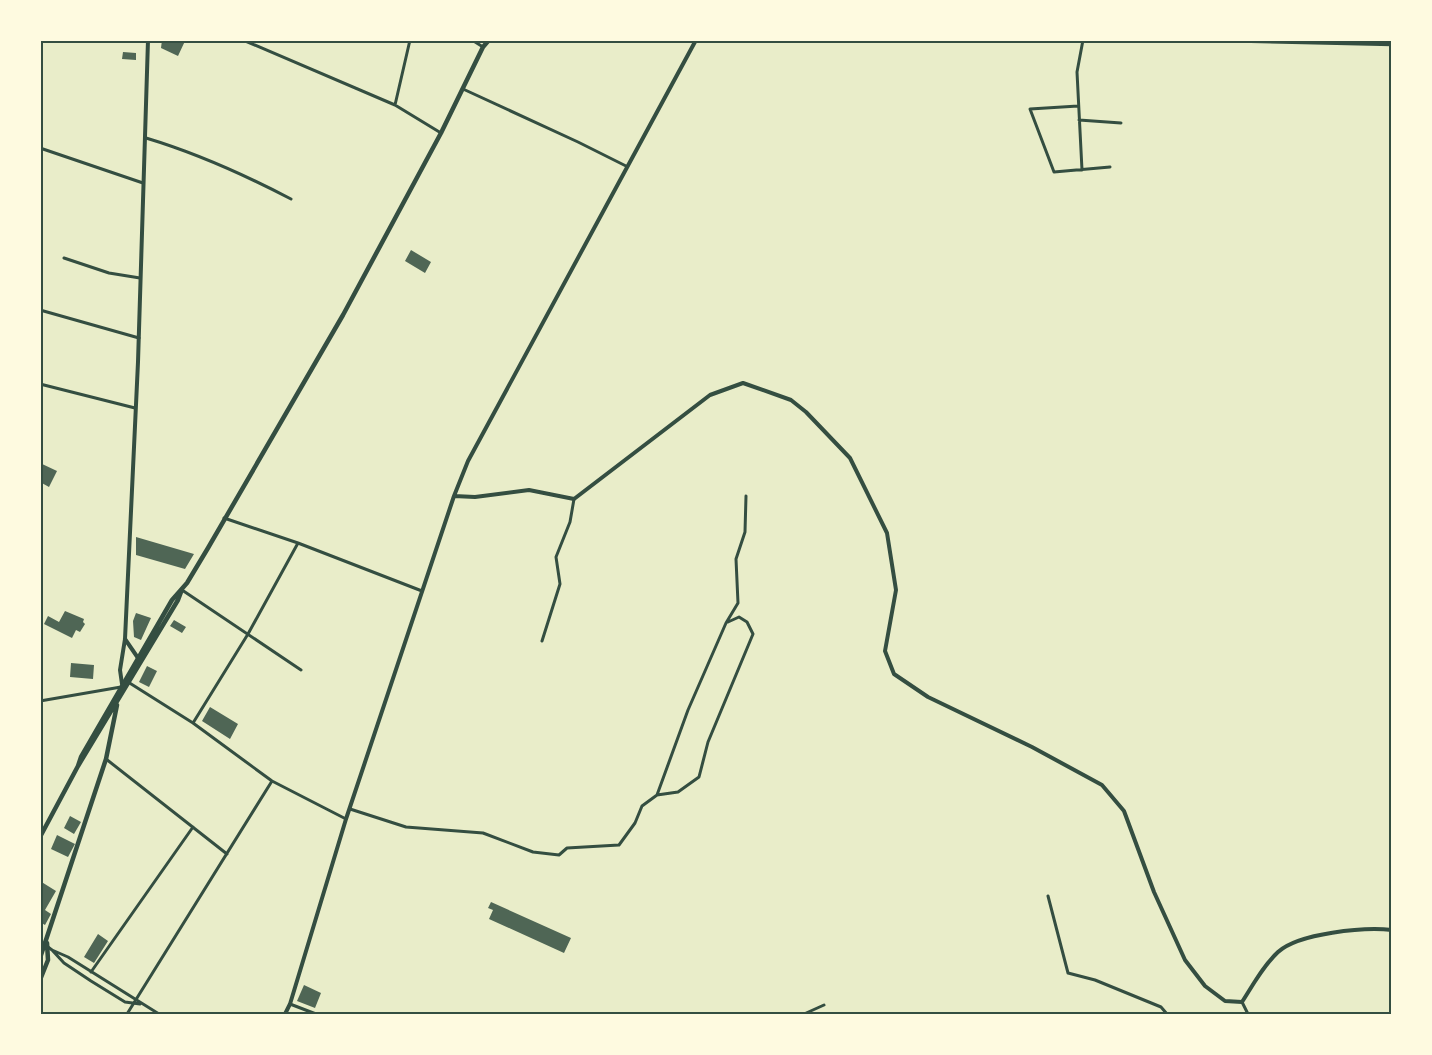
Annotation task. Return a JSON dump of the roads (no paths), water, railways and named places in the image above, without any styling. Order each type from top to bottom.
[{"type":"main road","points":[[122,686],[120,670],[125,639],[139,338],[148,40]]},
{"type":"main road","points":[[78,766],[122,686],[178,600],[343,315],[441,133],[483,47],[489,40]]},
{"type":"main road","points":[[285,1014],[346,819],[454,496],[468,461],[696,40]]},
{"type":"main road","points":[[1219,40],[1392,44]]},
{"type":"main road","points":[[454,496],[475,497],[529,490],[574,499],[710,395],[743,383],[791,400],[806,412],[850,458],[887,533],[896,590],[885,651],[894,674],[928,697],[1032,747],[1102,785],[1124,811],[1154,892],[1185,960],[1205,986],[1225,1001],[1242,1002],[1265,967],[1280,950],[1301,941],[1348,930],[1392,930]]},
{"type":"main road","points":[[125,639],[140,659]]},
{"type":"main road","points":[[40,837],[140,659]]},
{"type":"main road","points":[[40,958],[106,759],[118,699]]},
{"type":"main road","points":[[40,980],[48,960],[45,943]]},
{"type":"street","points":[[243,40],[395,105],[441,133]]},
{"type":"street","points":[[395,105],[410,40]]},
{"type":"street","points":[[472,40],[483,47]]},
{"type":"street","points":[[1082,170],[1077,72],[1083,40]]},
{"type":"street","points":[[463,89],[567,136],[626,166]]},
{"type":"street","points":[[1078,106],[1030,109],[1054,172],[1110,167]]},
{"type":"street","points":[[1078,120],[1121,123]]},
{"type":"street","points":[[144,138],[174,146],[261,183],[291,199]]},
{"type":"street","points":[[40,148],[143,183]]},
{"type":"street","points":[[64,258],[109,273],[140,278]]},
{"type":"street","points":[[40,310],[139,338]]},
{"type":"street","points":[[40,384],[135,408]]},
{"type":"street","points":[[657,795],[688,710],[726,623],[738,603],[736,559],[745,532],[746,496]]},
{"type":"street","points":[[542,641],[560,584],[556,557],[570,522],[574,499]]},
{"type":"street","points":[[224,518],[298,543],[422,591]]},
{"type":"street","points":[[193,723],[248,634],[298,543]]},
{"type":"street","points":[[182,590],[301,670]]},
{"type":"street","points":[[350,808],[406,827],[483,833],[533,852],[559,855],[567,848],[619,845],[635,823],[642,806],[657,795],[678,792],[699,777],[708,742],[753,634],[747,622],[740,617],[726,623]]},
{"type":"street","points":[[128,682],[193,723],[272,781],[346,819]]},
{"type":"street","points":[[40,701],[122,686]]},
{"type":"street","points":[[106,759],[227,854]]},
{"type":"street","points":[[127,1014],[272,781]]},
{"type":"street","points":[[92,972],[193,827]]},
{"type":"street","points":[[1048,896],[1068,973],[1095,980],[1161,1007],[1167,1014]]},
{"type":"street","points":[[45,943],[64,963],[125,1002],[135,1001]]},
{"type":"street","points":[[52,950],[159,1014]]},
{"type":"street","points":[[1242,1002],[1248,1014]]},
{"type":"street","points":[[290,1004],[315,1014]]},
{"type":"street","points":[[804,1014],[824,1005]]}]
